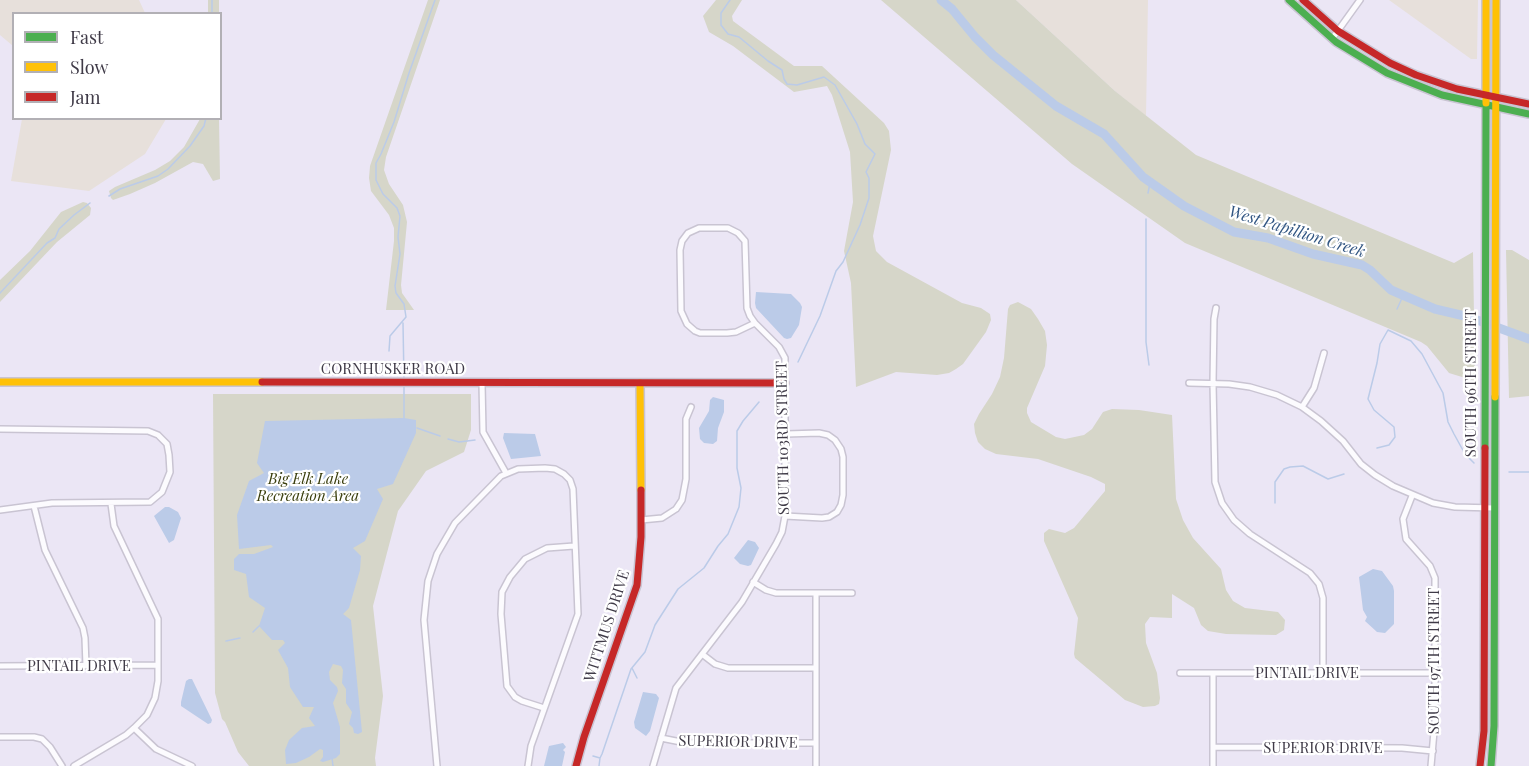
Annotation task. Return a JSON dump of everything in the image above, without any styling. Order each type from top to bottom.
[{"type":"main road","points":[[1289,0],[1332,39],[1371,64],[1404,81],[1442,95],[1529,114]]},
{"type":"main road","points":[[1303,0],[1338,31],[1377,56],[1416,75],[1457,89],[1529,104]]},
{"type":"main road","name":"SOUTH 96TH STREET","points":[[1480,766],[1484,731],[1486,0]]},
{"type":"main road","name":"SOUTH 96TH STREET","points":[[1491,766],[1494,726],[1496,0]]},
{"type":"main road","name":"CORNHUSKER ROAD","points":[[0,382],[785,383]]},
{"type":"main road","name":"WITTMUS DRIVE","points":[[576,766],[637,585],[640,566],[641,520],[640,383]]},
{"type":"street","points":[[1332,39],[1360,0]]},
{"type":"street","name":"SOUTH 103RD STREET","points":[[653,766],[676,688],[742,602],[782,532],[785,516],[785,358],[779,347],[755,323],[747,308],[745,241],[738,232],[728,228],[699,228],[688,232],[680,250],[681,311],[687,324],[700,333],[727,333],[740,331],[755,323]]},
{"type":"street","points":[[1216,308],[1213,467],[1218,492],[1228,512],[1241,527],[1310,573],[1319,584],[1323,598],[1323,673]]},
{"type":"street","points":[[1302,407],[1314,388],[1324,353]]},
{"type":"street","points":[[482,383],[483,432],[506,473]]},
{"type":"street","points":[[1188,383],[1250,387],[1277,395],[1302,407],[1336,435],[1361,464],[1375,475],[1412,496],[1445,506],[1494,508]]},
{"type":"street","points":[[641,520],[662,518],[676,509],[682,500],[686,479],[686,419],[691,407]]},
{"type":"street","points":[[0,429],[148,431],[163,440],[169,455],[170,472],[167,484],[156,498],[142,503],[52,503],[0,510]]},
{"type":"street","points":[[785,516],[822,518],[837,512],[841,505],[843,476],[841,449],[835,440],[828,435],[786,434]]},
{"type":"street","points":[[437,766],[424,620],[428,581],[437,554],[454,523],[506,473],[518,469],[555,469],[570,480],[573,489],[578,614],[531,746],[528,766]]},
{"type":"street","name":"SOUTH 97TH STREET","points":[[1412,496],[1403,519],[1406,539],[1430,566],[1434,578],[1431,766]]},
{"type":"street","points":[[75,766],[118,740],[147,715],[155,698],[158,681],[158,619],[114,526],[111,504]]},
{"type":"street","points":[[34,506],[45,550],[83,628],[86,638],[87,666]]},
{"type":"street","points":[[544,708],[515,697],[507,686],[501,614],[502,592],[513,572],[525,560],[547,548],[574,546]]},
{"type":"street","points":[[753,582],[773,592],[852,594]]},
{"type":"street","points":[[816,593],[816,766]]},
{"type":"street","points":[[702,654],[715,664],[728,668],[815,668]]},
{"type":"street","name":"PINTAIL DRIVE","points":[[0,666],[158,665]]},
{"type":"street","name":"PINTAIL DRIVE","points":[[1180,673],[1434,673]]},
{"type":"street","points":[[1213,673],[1213,766]]},
{"type":"street","points":[[134,728],[156,749],[192,766]]},
{"type":"street","points":[[0,737],[42,739],[62,766]]},
{"type":"street","name":"SUPERIOR DRIVE","points":[[661,738],[686,743],[815,743]]},
{"type":"street","name":"SUPERIOR DRIVE","points":[[1213,747],[1402,748],[1433,751]]},
{"type":"shaded area","points":[[0,0],[139,0],[145,12],[12,12],[12,45],[0,35]]},
{"type":"shaded area","points":[[1016,0],[1148,0],[1146,116],[1115,91]]},
{"type":"shaded area","points":[[1389,0],[1478,0],[1477,59],[1471,59]]},
{"type":"shaded area","points":[[22,120],[165,120],[145,154],[89,191],[11,181]]},
{"type":"green space","points":[[208,0],[219,0],[219,12],[208,12]]},
{"type":"green space","points":[[428,0],[440,0],[386,157],[384,170],[389,184],[403,205],[407,222],[401,285],[402,293],[414,310],[386,310],[394,228],[389,215],[371,191],[370,166]]},
{"type":"green space","points":[[716,0],[742,0],[732,16],[733,21],[794,66],[822,66],[884,123],[889,131],[891,150],[873,236],[876,251],[887,262],[962,303],[981,308],[990,314],[991,320],[986,332],[963,364],[956,369],[937,375],[896,372],[856,387],[851,283],[844,251],[853,202],[850,152],[832,95],[827,86],[794,92],[733,46],[709,32],[703,16]]},
{"type":"green space","points":[[881,0],[1016,0],[1115,91],[1196,155],[1454,263],[1473,252],[1475,381],[1449,373],[1421,342],[1185,243],[1072,164]]},
{"type":"green space","points":[[199,120],[219,120],[220,179],[213,181],[203,164],[193,162],[130,194],[113,200],[111,198],[109,191],[155,170],[170,161],[184,147]]},
{"type":"green space","points":[[83,202],[91,208],[90,215],[57,242],[0,302],[0,280],[30,251],[61,212]]},
{"type":"green space","points":[[1506,250],[1512,250],[1529,260],[1529,396],[1509,398]]},
{"type":"green space","points":[[1018,302],[1031,309],[1038,319],[1045,331],[1047,345],[1045,366],[1027,408],[1031,422],[1056,437],[1065,439],[1084,435],[1092,429],[1103,412],[1112,409],[1172,415],[1176,499],[1183,520],[1193,538],[1221,569],[1226,590],[1233,601],[1245,608],[1278,612],[1285,620],[1284,630],[1276,635],[1226,634],[1208,631],[1201,625],[1194,608],[1172,594],[1172,618],[1150,617],[1145,624],[1146,643],[1157,673],[1160,698],[1159,704],[1155,706],[1143,707],[1125,700],[1075,658],[1078,618],[1044,541],[1044,533],[1049,529],[1065,533],[1074,528],[1105,491],[1105,484],[1038,459],[996,454],[985,449],[978,442],[974,424],[1000,377],[1008,309],[1010,305]]},
{"type":"green space","name":"Big Elk Lake Recreation Area","points":[[213,394],[471,394],[471,430],[464,452],[426,471],[398,511],[373,606],[383,696],[376,766],[249,766],[238,752],[222,719],[215,693]]},
{"type":"water","points":[[756,292],[791,294],[800,303],[802,307],[799,325],[791,338],[784,338],[756,308]]},
{"type":"water","points":[[713,397],[724,400],[724,412],[718,428],[717,441],[713,444],[704,443],[700,439],[699,428],[709,411],[710,400]]},
{"type":"water","points":[[404,418],[416,420],[416,433],[393,484],[377,489],[383,499],[365,541],[353,548],[361,556],[360,570],[349,608],[343,614],[351,620],[362,732],[354,733],[349,724],[352,712],[346,703],[346,689],[342,683],[343,670],[341,666],[333,664],[329,672],[330,680],[338,691],[333,703],[340,727],[340,754],[336,758],[323,762],[320,761],[323,757],[323,750],[320,749],[296,763],[286,764],[285,750],[289,740],[302,728],[315,726],[309,718],[314,707],[303,707],[290,687],[288,668],[278,650],[285,643],[283,640],[272,640],[259,626],[265,608],[249,597],[246,574],[234,570],[234,559],[239,554],[254,554],[273,547],[271,545],[239,549],[237,515],[249,481],[264,473],[257,463],[265,421]]},
{"type":"water","points":[[504,433],[535,434],[541,456],[511,459],[503,438]]},
{"type":"water","points":[[165,507],[178,512],[181,518],[174,540],[169,543],[154,516]]},
{"type":"water","points":[[748,540],[755,542],[759,548],[751,565],[748,566],[740,564],[734,558]]},
{"type":"water","points":[[1373,569],[1382,571],[1394,591],[1394,624],[1385,633],[1377,632],[1365,621],[1367,617],[1363,610],[1359,577]]},
{"type":"water","points":[[192,679],[212,720],[211,723],[208,724],[181,706],[186,681]]},
{"type":"water","points":[[643,692],[656,694],[659,698],[650,731],[646,736],[635,728],[634,722]]},
{"type":"water","points":[[563,743],[566,747],[563,750],[565,752],[562,766],[544,766],[549,746]]},
{"type":"waterway","points":[[212,0],[212,12]]},
{"type":"waterway","points":[[389,351],[390,336],[406,317],[404,304],[396,293],[395,286],[400,254],[398,237],[400,216],[397,208],[383,194],[376,180],[376,163],[394,122],[435,0]]},
{"type":"waterway","points":[[730,0],[721,13],[721,25],[728,34],[739,37],[782,70],[787,84],[797,85],[824,77],[835,85],[857,124],[865,144],[875,154],[866,172],[869,178],[869,198],[860,225],[843,262],[836,271],[820,316],[798,362]]},
{"type":"waterway","name":"West Papillion Creek","points":[[941,0],[952,9],[993,55],[1056,106],[1104,134],[1143,177],[1184,206],[1234,232],[1268,238],[1313,254],[1362,265],[1391,290],[1435,309],[1469,317],[1529,339]]},
{"type":"waterway","points":[[109,196],[120,189],[158,176],[168,169],[190,146],[206,120]]},
{"type":"waterway","points":[[1148,193],[1150,183]]},
{"type":"waterway","points":[[0,293],[47,243],[55,238],[59,229],[90,203]]},
{"type":"waterway","points":[[1146,219],[1146,342],[1149,365]]},
{"type":"waterway","points":[[1397,309],[1403,296]]},
{"type":"waterway","points":[[403,323],[404,381]]},
{"type":"waterway","points":[[1377,448],[1389,445],[1395,437],[1394,427],[1374,410],[1368,399],[1380,344],[1388,330],[1411,341],[1422,354],[1443,393],[1448,422],[1465,454],[1474,463]]},
{"type":"waterway","points":[[404,386],[404,418]]},
{"type":"waterway","points":[[593,756],[600,758],[602,754],[631,669],[645,652],[655,625],[678,589],[704,568],[728,534],[739,507],[741,488],[737,468],[737,431],[759,402]]},
{"type":"waterway","points":[[417,428],[440,436]]},
{"type":"waterway","points":[[448,439],[459,442],[475,440]]},
{"type":"waterway","points":[[1275,503],[1275,482],[1284,469],[1303,466],[1328,479],[1344,474]]},
{"type":"waterway","points":[[1509,472],[1529,472]]},
{"type":"waterway","points":[[253,632],[259,626]]},
{"type":"waterway","points":[[226,641],[240,638]]},
{"type":"waterway","points":[[632,668],[637,678]]},
{"type":"waterway","points":[[332,758],[333,766]]},
{"type":"waterway","points":[[599,766],[600,758]]},
{"type":"traffic: fast","points":[[1289,0],[1336,42],[1387,73],[1442,95],[1529,114]]},
{"type":"traffic: fast","points":[[1485,448],[1486,103]]},
{"type":"traffic: fast","points":[[1491,766],[1494,726],[1495,397]]},
{"type":"traffic: slow","points":[[1486,0],[1486,103]]},
{"type":"traffic: slow","points":[[1495,397],[1496,0]]},
{"type":"traffic: slow","points":[[0,382],[262,382]]},
{"type":"traffic: slow","points":[[640,383],[641,490]]},
{"type":"traffic: jam","points":[[1303,0],[1338,31],[1390,63],[1416,75],[1457,89],[1529,104]]},
{"type":"traffic: jam","points":[[262,382],[785,383]]},
{"type":"traffic: jam","points":[[1480,766],[1484,731],[1485,448]]},
{"type":"traffic: jam","points":[[576,766],[637,585],[641,537],[641,490]]}]
